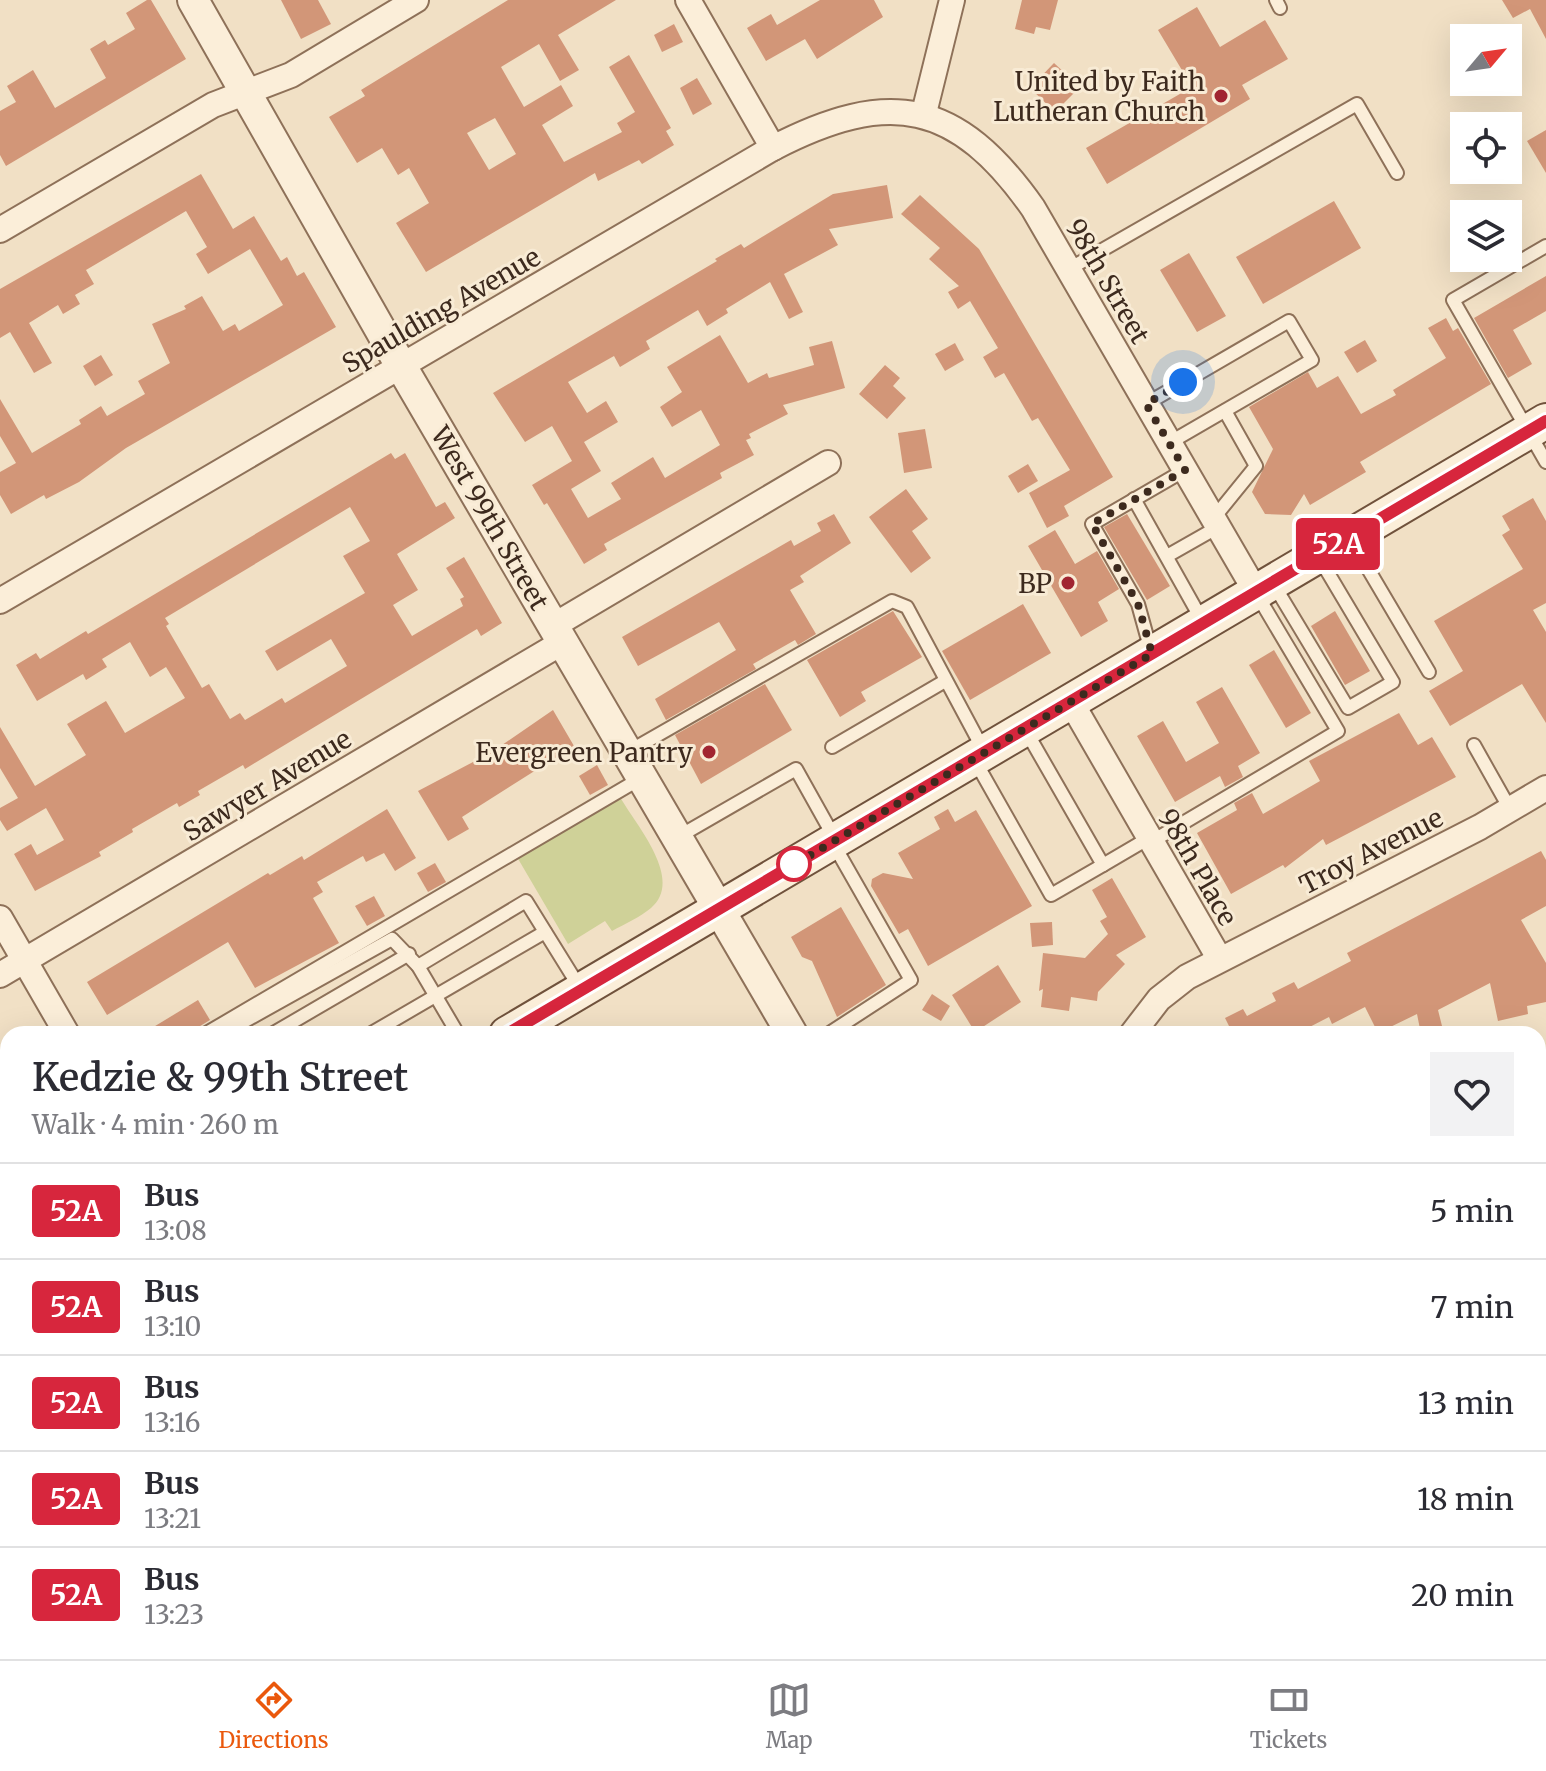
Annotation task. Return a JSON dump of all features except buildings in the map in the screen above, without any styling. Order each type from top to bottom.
[{"type":"main road","points":[[520,1026],[1537,426]]},
{"type":"street","name":"West 99th Street","points":[[193,0],[401,366],[787,1026]]},
{"type":"street","points":[[0,230],[213,105],[291,75],[416,0]]},
{"type":"street","points":[[688,0],[773,148]]},
{"type":"street","points":[[924,113],[952,0]]},
{"type":"street","name":"Spaulding Avenue","points":[[0,601],[773,148],[818,125],[865,113],[924,113]]},
{"type":"street","name":"98th Street","points":[[924,113],[968,138],[1005,168],[1069,269],[1216,523],[1264,588]]},
{"type":"street","name":"Sawyer Avenue","points":[[0,975],[558,634],[828,463]]},
{"type":"street","name":"98th Place","points":[[1071,702],[1219,958],[1159,999],[1138,1026]]},
{"type":"street","name":"Troy Avenue","points":[[1219,958],[1332,904],[1546,788]]},
{"type":"street","points":[[0,918],[62,1026]]},
{"type":"lane","points":[[1069,269],[1357,104],[1397,173]]},
{"type":"lane","points":[[1546,246],[1453,300],[1537,426],[1546,462]]},
{"type":"lane","points":[[1146,404],[1289,321],[1312,360],[1169,443]]},
{"type":"lane","points":[[1167,556],[1216,523],[1256,466],[1225,411]]},
{"type":"lane","points":[[1152,654],[1138,604],[1092,524],[1185,470]]},
{"type":"lane","points":[[1134,499],[1204,623]]},
{"type":"lane","points":[[1349,537],[1429,672]]},
{"type":"lane","points":[[1264,588],[1348,708],[1393,682],[1317,556]]},
{"type":"lane","points":[[218,1026],[892,601],[907,607],[938,660],[938,669],[979,755],[1051,895],[1338,731],[1264,588]]},
{"type":"lane","points":[[832,747],[945,681]]},
{"type":"lane","points":[[1025,729],[1103,865]]},
{"type":"lane","points":[[1474,745],[1510,809]]},
{"type":"lane","points":[[678,837],[796,769],[911,980],[840,1026]]},
{"type":"lane","points":[[418,966],[526,901],[581,990]]},
{"type":"lane","points":[[384,1026],[545,932]]},
{"type":"lane","points":[[237,1026],[392,939],[418,966],[453,1026]]},
{"type":"lane","points":[[286,1026],[409,954]]},
{"type":"green space","points":[[620,797],[654,852],[663,883],[660,896],[647,911],[612,931],[605,921],[568,944],[517,857]]},
{"type":"bus line","name":"52A","points":[[521,1026],[1546,421]]},
{"type":"place","name":"United by Faith Lutheran Church","points":[[1221,96]]},
{"type":"place","name":"BP","points":[[1068,583]]},
{"type":"place","name":"Evergreen Pantry","points":[[709,752]]},
{"type":"route","points":[[794,864],[790,867],[1152,654],[1138,604],[1092,524],[1185,470],[1146,404],[1183,382]]}]
